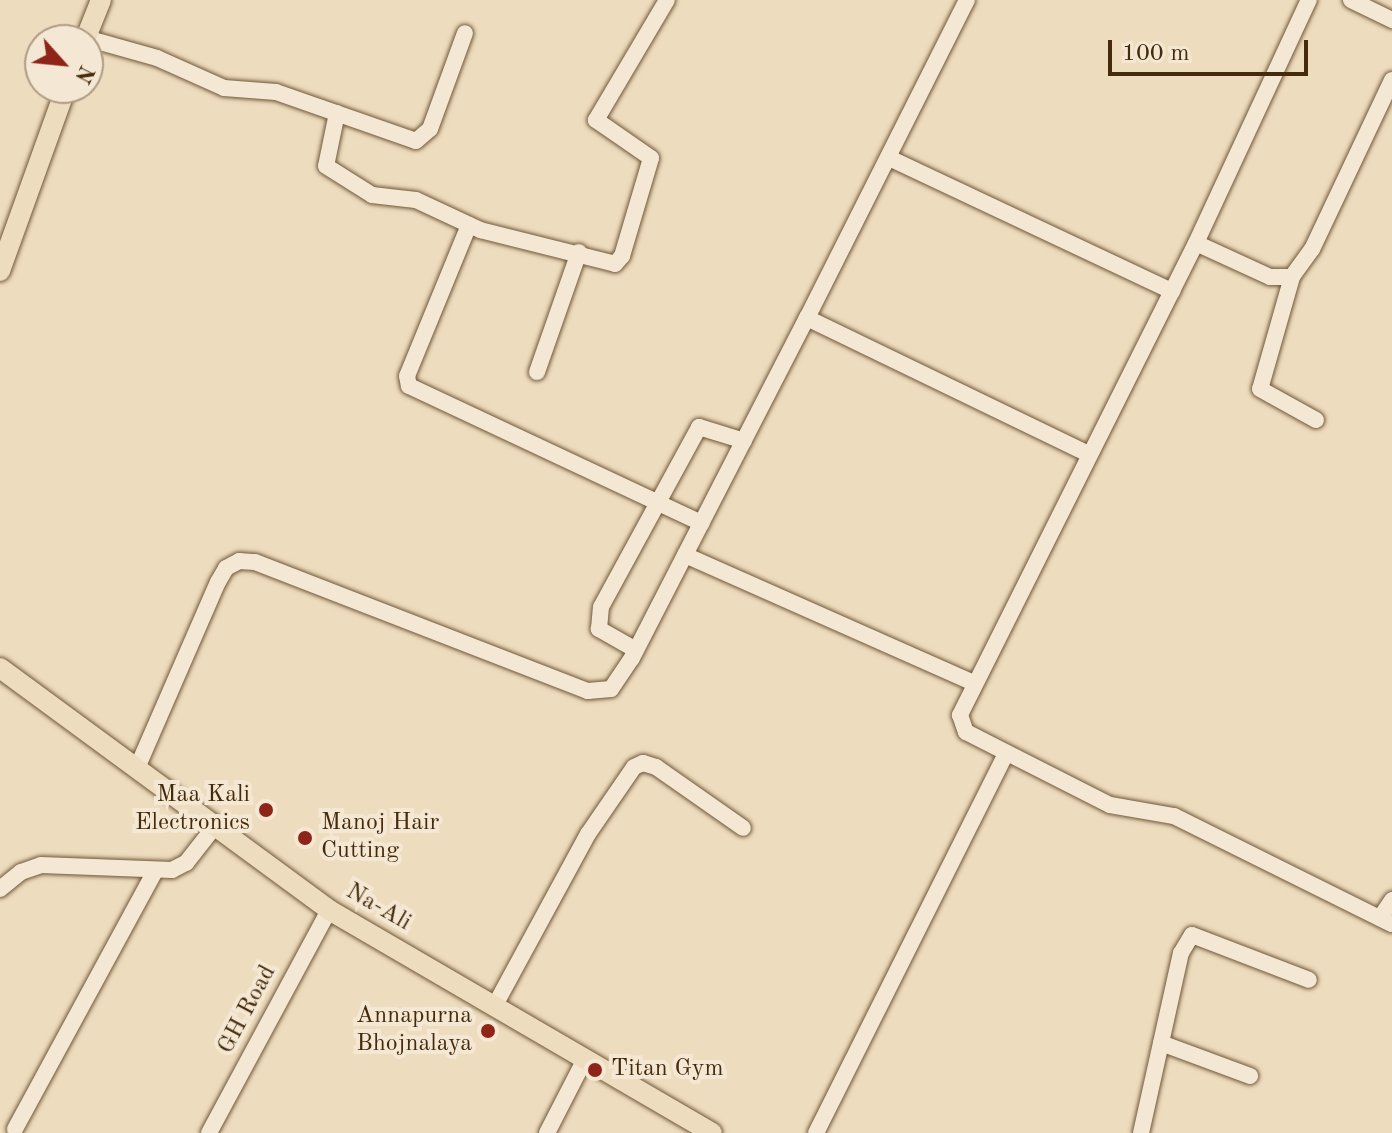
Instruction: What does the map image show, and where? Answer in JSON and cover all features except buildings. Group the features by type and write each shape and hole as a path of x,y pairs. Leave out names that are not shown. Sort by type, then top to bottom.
{"main road":[{"path":"92,24 101,0"},
{"path":"1,267 60,104"},
{"name":"Na-Ali","path":"0,668 329,910 712,1133"}],"street":[{"path":"337,113 326,166 372,195 416,200 469,225 615,264 622,256 650,152 596,120 667,0"},
{"path":"137,768 218,582 226,568 239,561 255,562 600,694 620,680 967,0"},
{"path":"1309,0 1196,243 972,682 960,715 962,726 1006,754 1110,805 1174,816 1386,921 1392,900"},
{"path":"1351,0 1392,20"},
{"path":"104,44 157,58 224,88 276,92 416,141 430,129 465,33"},
{"path":"1316,420 1260,389 1292,277 1312,249 1392,80"},
{"path":"889,158 1172,291"},
{"path":"469,225 407,376 409,386 702,523"},
{"path":"1196,243 1270,277 1292,277"},
{"path":"537,372 579,252"},
{"path":"807,318 1088,454"},
{"path":"636,650 599,629 597,616 699,427 744,441"},
{"path":"685,555 972,682"},
{"path":"816,1133 1006,754"},
{"path":"494,1007 588,834 634,767 643,763 656,767 743,828"},
{"path":"0,889 21,872 41,865 155,871 186,863 215,826"},
{"path":"15,1129 155,871"},
{"name":"GH Road","path":"209,1133 329,910"},
{"path":"1141,1133 1181,953 1192,935 1309,980"},
{"path":"1161,1043 1250,1076"},
{"path":"547,1133 585,1059"}],"place":[{"name":"Maa Kali Electronics","path":"266,810"},
{"name":"Manoj Hair Cutting","path":"305,838"},
{"name":"Annapurna Bhojnalaya","path":"488,1031"},
{"name":"Titan Gym","path":"595,1070"}]}
